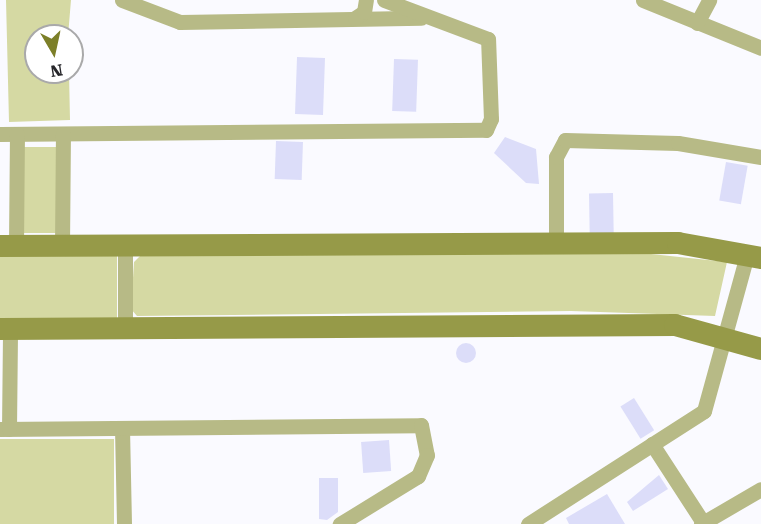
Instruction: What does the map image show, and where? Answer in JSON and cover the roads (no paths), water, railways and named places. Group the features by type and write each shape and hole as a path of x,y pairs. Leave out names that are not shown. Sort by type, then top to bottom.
{"street":[{"path":"122,0 180,21 429,18"},
{"path":"355,18 364,12 366,0"},
{"path":"0,134 486,130 491,45 384,0"},
{"path":"643,0 761,48"},
{"path":"697,22 709,0"},
{"path":"17,134 8,246 678,243 754,256 704,411 528,524"},
{"path":"62,245 63,134"},
{"path":"556,243 556,157 566,140 678,143 761,157"},
{"path":"124,245 125,328"},
{"path":"340,524 418,476 427,455 421,425 5,429 5,329 675,325 727,337 761,349"},
{"path":"122,428 124,524"},
{"path":"652,444 702,524 761,489"}]}
